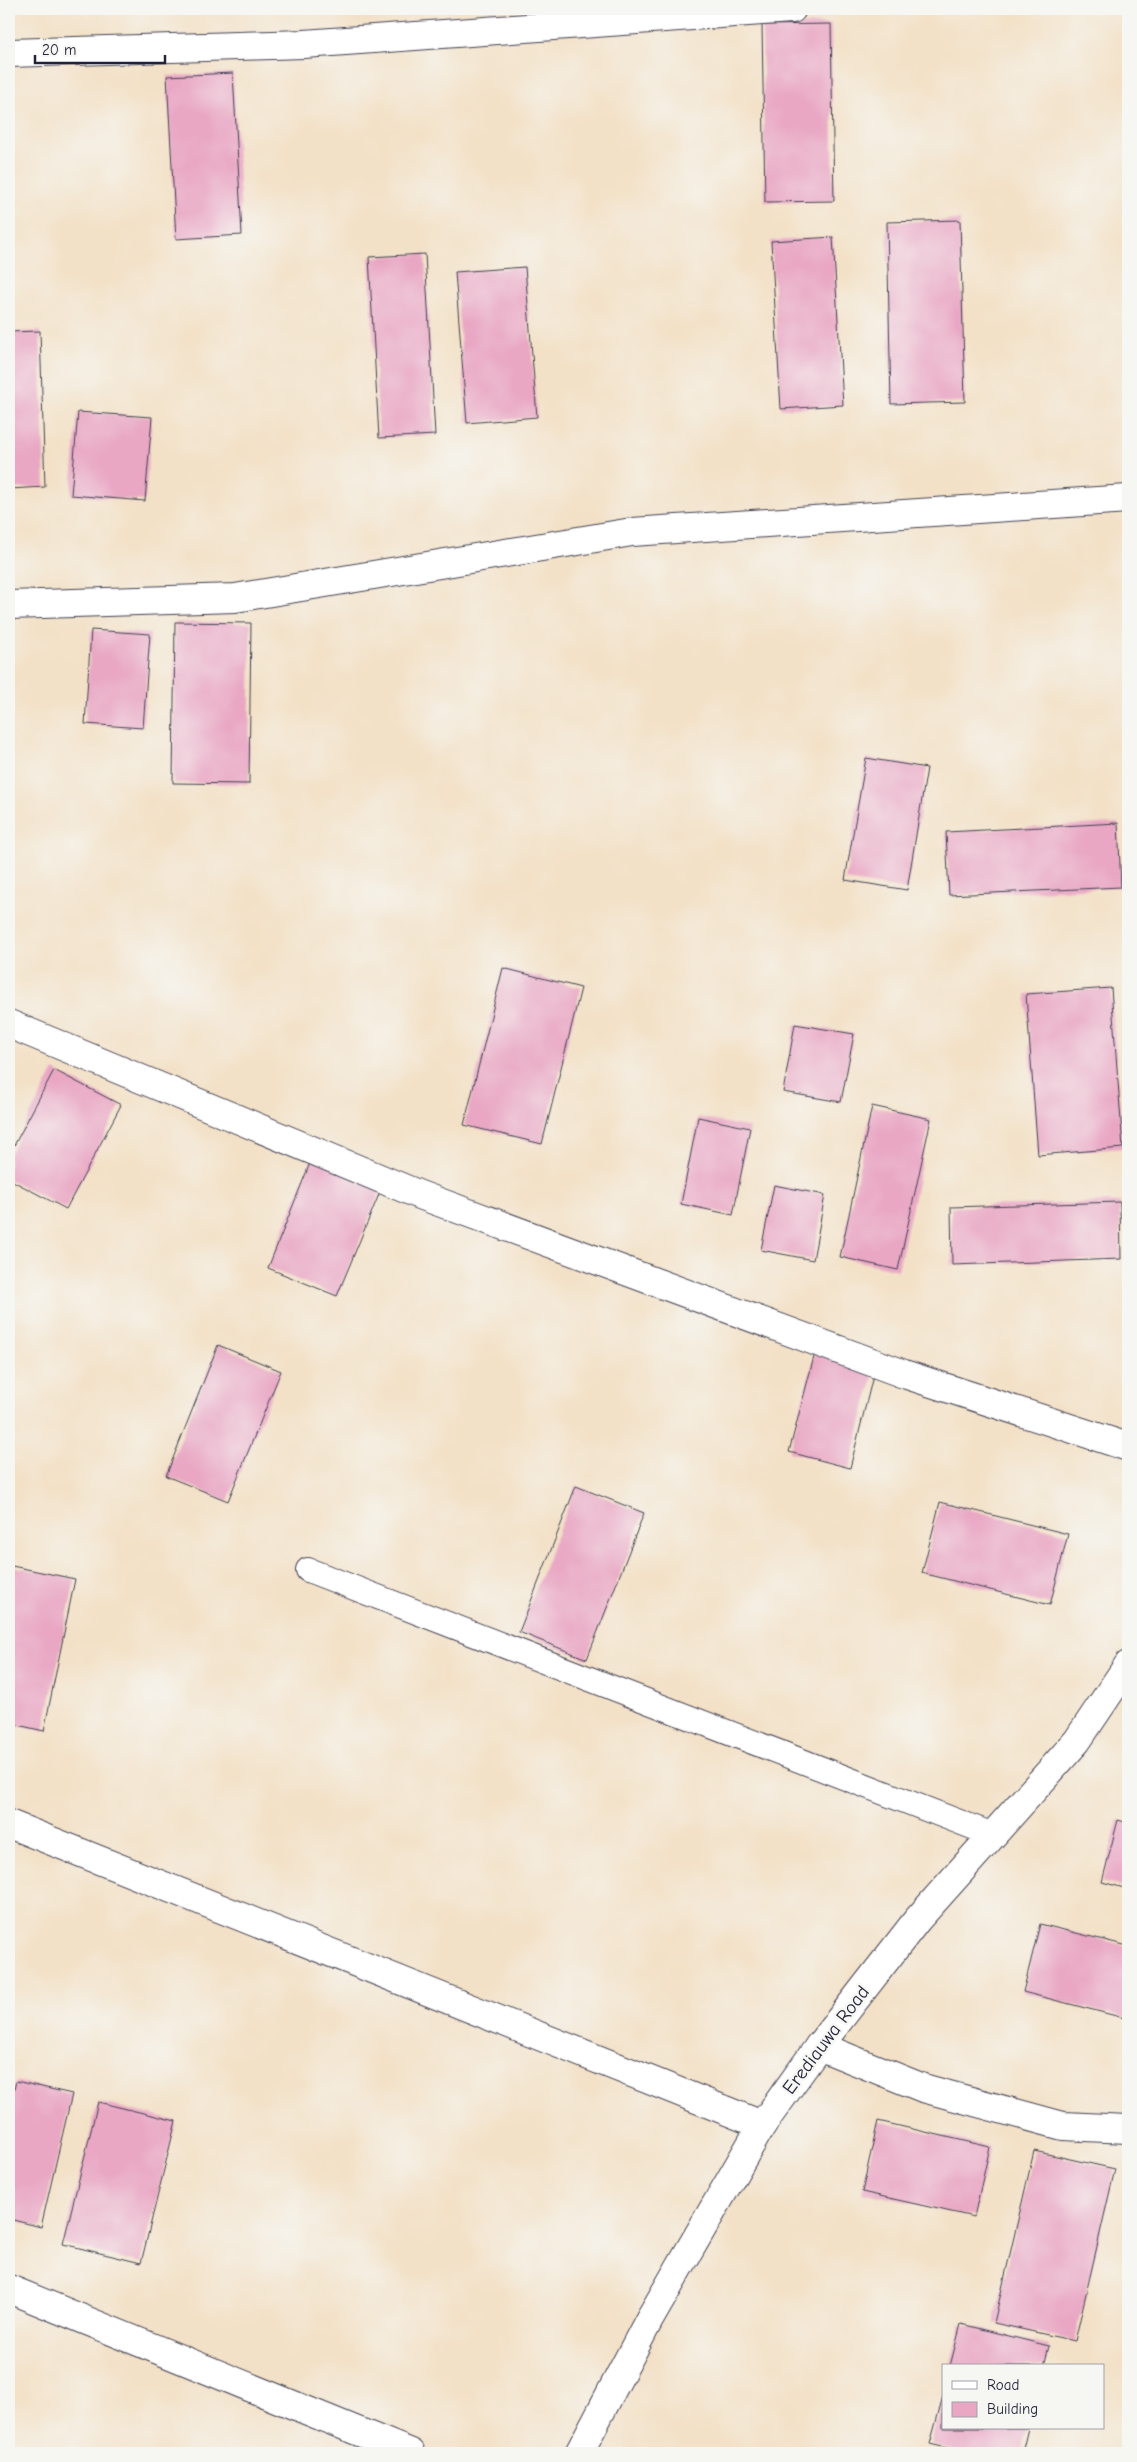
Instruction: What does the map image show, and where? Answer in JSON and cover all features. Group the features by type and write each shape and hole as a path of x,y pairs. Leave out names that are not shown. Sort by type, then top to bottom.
{"street":[{"path":"9,53 304,44 792,9"},
{"path":"9,605 235,598 632,532 1128,499"},
{"path":"9,1024 420,1195 904,1374 1128,1447"},
{"name":"Erediauwa Road","path":"579,2453 649,2320 762,2125 819,2046 917,1920 1078,1741 1128,1665"},
{"path":"9,1824 762,2125"},
{"path":"819,2046 923,2088 1062,2126 1128,2129"},
{"path":"9,2289 411,2453"}],"lane":[{"path":"308,1570 993,1835"}],"building":[{"path":"831,24 834,201 765,202 762,25"},
{"path":"233,73 242,235 176,239 167,76"},
{"path":"960,220 965,402 891,404 887,222"},
{"path":"833,237 843,405 781,409 771,241"},
{"path":"425,254 435,435 379,438 369,257"},
{"path":"525,267 537,417 467,423 455,272"},
{"path":"40,331 45,487 9,489 9,332"},
{"path":"78,412 152,417 145,501 71,495"},
{"path":"175,622 251,623 249,784 173,783"},
{"path":"91,630 150,634 143,728 85,724"},
{"path":"866,758 927,768 907,890 845,880"},
{"path":"1118,823 1121,887 949,895 946,832"},
{"path":"503,968 581,988 542,1144 464,1125"},
{"path":"1111,988 1123,1148 1038,1155 1026,994"},
{"path":"795,1024 854,1034 841,1102 783,1092"},
{"path":"54,1070 121,1105 66,1209 9,1179 9,1155"},
{"path":"872,1106 931,1119 898,1270 840,1257"},
{"path":"698,1117 750,1128 733,1215 681,1204"},
{"path":"312,1158 382,1187 337,1296 268,1268"},
{"path":"774,1185 825,1195 813,1260 761,1250"},
{"path":"1120,1202 1121,1259 952,1265 951,1207"},
{"path":"218,1345 281,1371 228,1501 166,1476"},
{"path":"815,1353 875,1368 850,1468 789,1452"},
{"path":"576,1486 644,1513 587,1659 519,1632"},
{"path":"940,1502 1068,1534 1050,1605 922,1573"},
{"path":"12,1566 75,1579 44,1731 9,1723 9,1580"},
{"path":"1118,1820 1128,1823 1128,1889 1102,1882"},
{"path":"1040,1924 1128,1946 1128,2019 1023,1992"},
{"path":"16,2081 72,2094 41,2227 9,2219 9,2110"},
{"path":"98,2102 176,2121 141,2263 63,2244"},
{"path":"878,2121 990,2147 974,2217 862,2192"},
{"path":"1034,2151 1115,2169 1075,2341 994,2323"},
{"path":"961,2324 1049,2346 1044,2364 951,2364"},
{"path":"942,2400 942,2430 1028,2430 1022,2453 967,2453 930,2444"}]}
